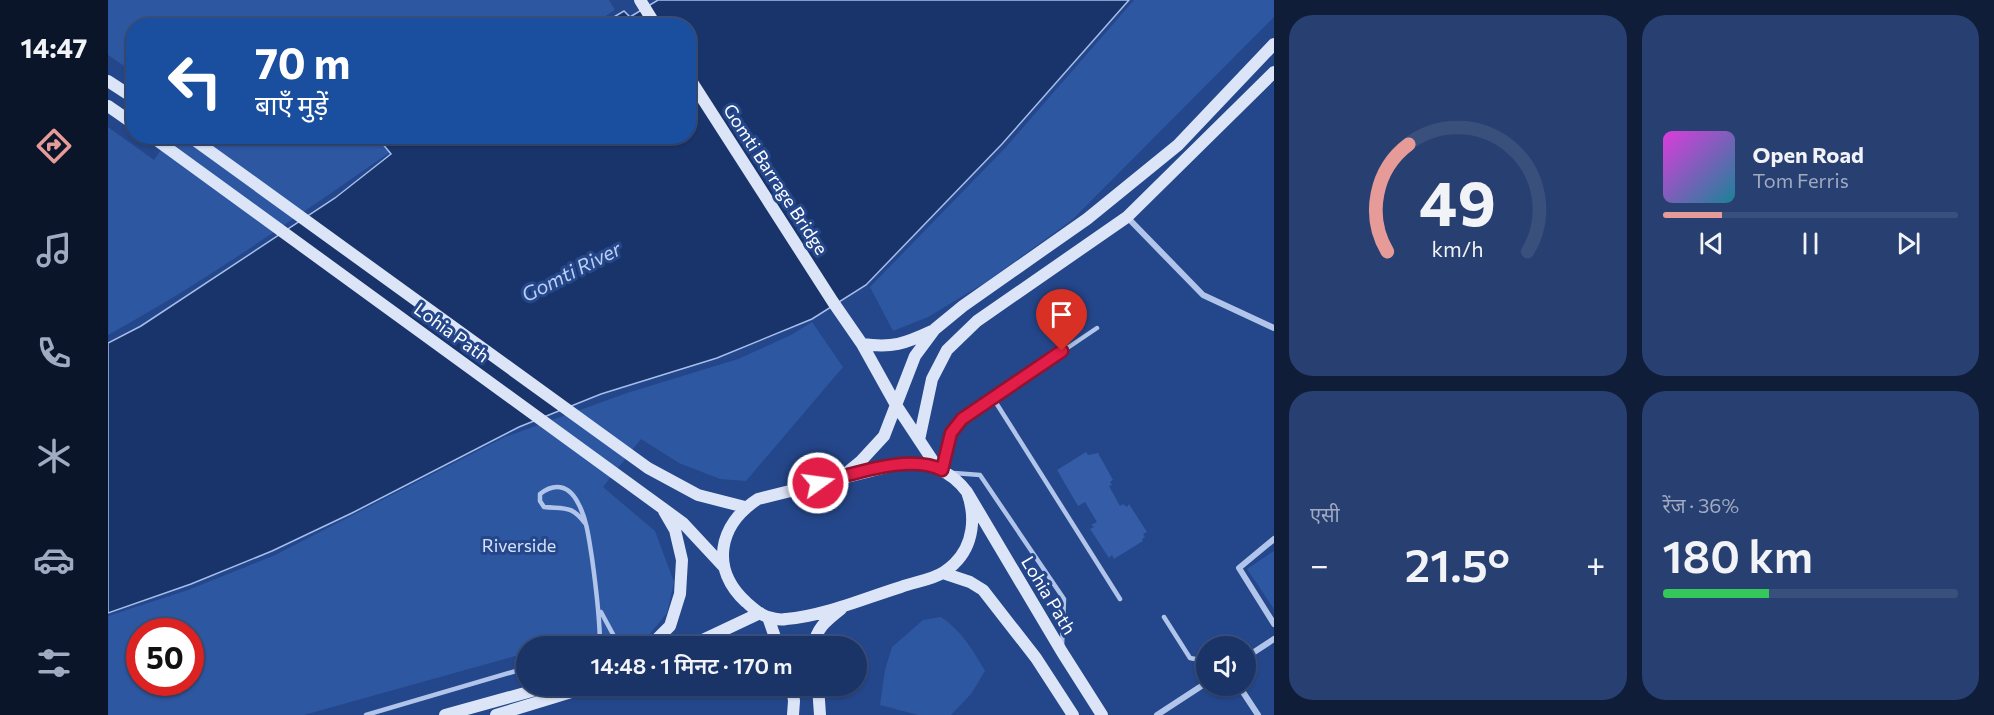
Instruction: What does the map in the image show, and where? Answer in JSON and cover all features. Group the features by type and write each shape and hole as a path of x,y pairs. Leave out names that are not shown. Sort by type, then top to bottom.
{"main road":[{"path":"640,1 651,18"},
{"path":"840,478 860,462 884,436 915,356 935,329 963,306 1087,219 1178,144 1274,44"},
{"path":"919,440 932,379 947,350 977,321 1127,217 1274,72"},
{"path":"108,81 126,93"},
{"name":"Gomti Barrage Bridge","path":"696,88 861,344 896,405"},
{"path":"108,106 126,118"},
{"name":"Lohia Path","path":"162,144 684,523 723,566 730,584 739,596 764,615"},
{"name":"Lohia Path","path":"200,144 648,468 698,495 745,507"},
{"path":"861,344 884,347 907,342 935,329"},
{"name":"Lohia Path","path":"896,405 942,470 967,492 1102,715"},
{"path":"723,566 723,547 729,530 745,507 758,500 899,464 918,463 942,470"},
{"path":"714,636 764,615 783,620 802,617 943,573 956,562 971,535 973,513 967,492"},
{"path":"660,506 675,530 682,560 681,594 670,626 660,636"},
{"path":"943,573 970,582 983,590 1036,658 1073,715"},
{"path":"817,636 824,622 850,603"},
{"path":"764,615 773,636"},
{"path":"446,715 516,695"},
{"path":"496,715 558,696"},
{"path":"793,696 793,715"},
{"path":"819,696 820,715"}],"street":[{"path":"1127,217 1203,295 1274,328"},
{"path":"1274,539 1239,568 1274,624"},
{"path":"1256,651 1274,639"},
{"path":"1157,715 1196,690"},
{"path":"1246,696 1258,715"}],"lane":[{"path":"1062,652 1064,599 980,475 942,470 951,433 962,419 1097,328"},
{"path":"993,398 1120,599"},
{"path":"585,523 578,514 570,509 544,507 540,501 540,494 554,488 568,490 579,504 585,523 599,607 600,636"},
{"path":"599,607 614,636"},
{"path":"1164,617 1190,658 1196,659"},
{"path":"366,715 516,671"}],"green space":[{"path":"108,0 609,0 615,10 602,18 126,18 126,67 108,55"},
{"path":"1134,0 1274,0 1274,17 1072,220 986,282 928,317 893,331 870,287 1006,147"},
{"path":"108,127 126,140 126,144 132,144 154,160 165,144 402,144 225,265 108,335"},
{"name":"Riverside","path":"812,322 843,367 746,481 720,479 679,463 641,439 603,487 655,531 674,582 667,613 648,636 516,636 516,656 304,715 108,715 108,616 188,590 273,556 505,437 627,393 738,359 791,335"},
{"path":"1274,551 1274,609 1247,569"},
{"path":"941,617 961,635 985,671 971,694 951,715 918,715 880,705 885,670 892,647 923,620"}],"water":[{"name":"Gomti River","path":"658,0 1129,0 1002,144 866,285 812,319 717,358 601,394 519,427 352,513 272,551 191,584 108,613 108,343 141,326 335,198 391,154 383,144 696,144 696,18 612,18 624,11 630,17"}],"building":[{"path":"1086,452 1088,455 1098,453 1113,480 1110,482 1112,485 1109,486 1120,506 1123,504 1127,507 1129,504 1147,532 1143,534 1145,537 1143,541 1114,559 1112,555 1109,558 1090,529 1094,527 1091,525 1097,522 1085,502 1078,506 1057,470"}],"route":[{"path":"818,483 899,464 925,464 942,470 951,433 962,419 1062,351"}]}
